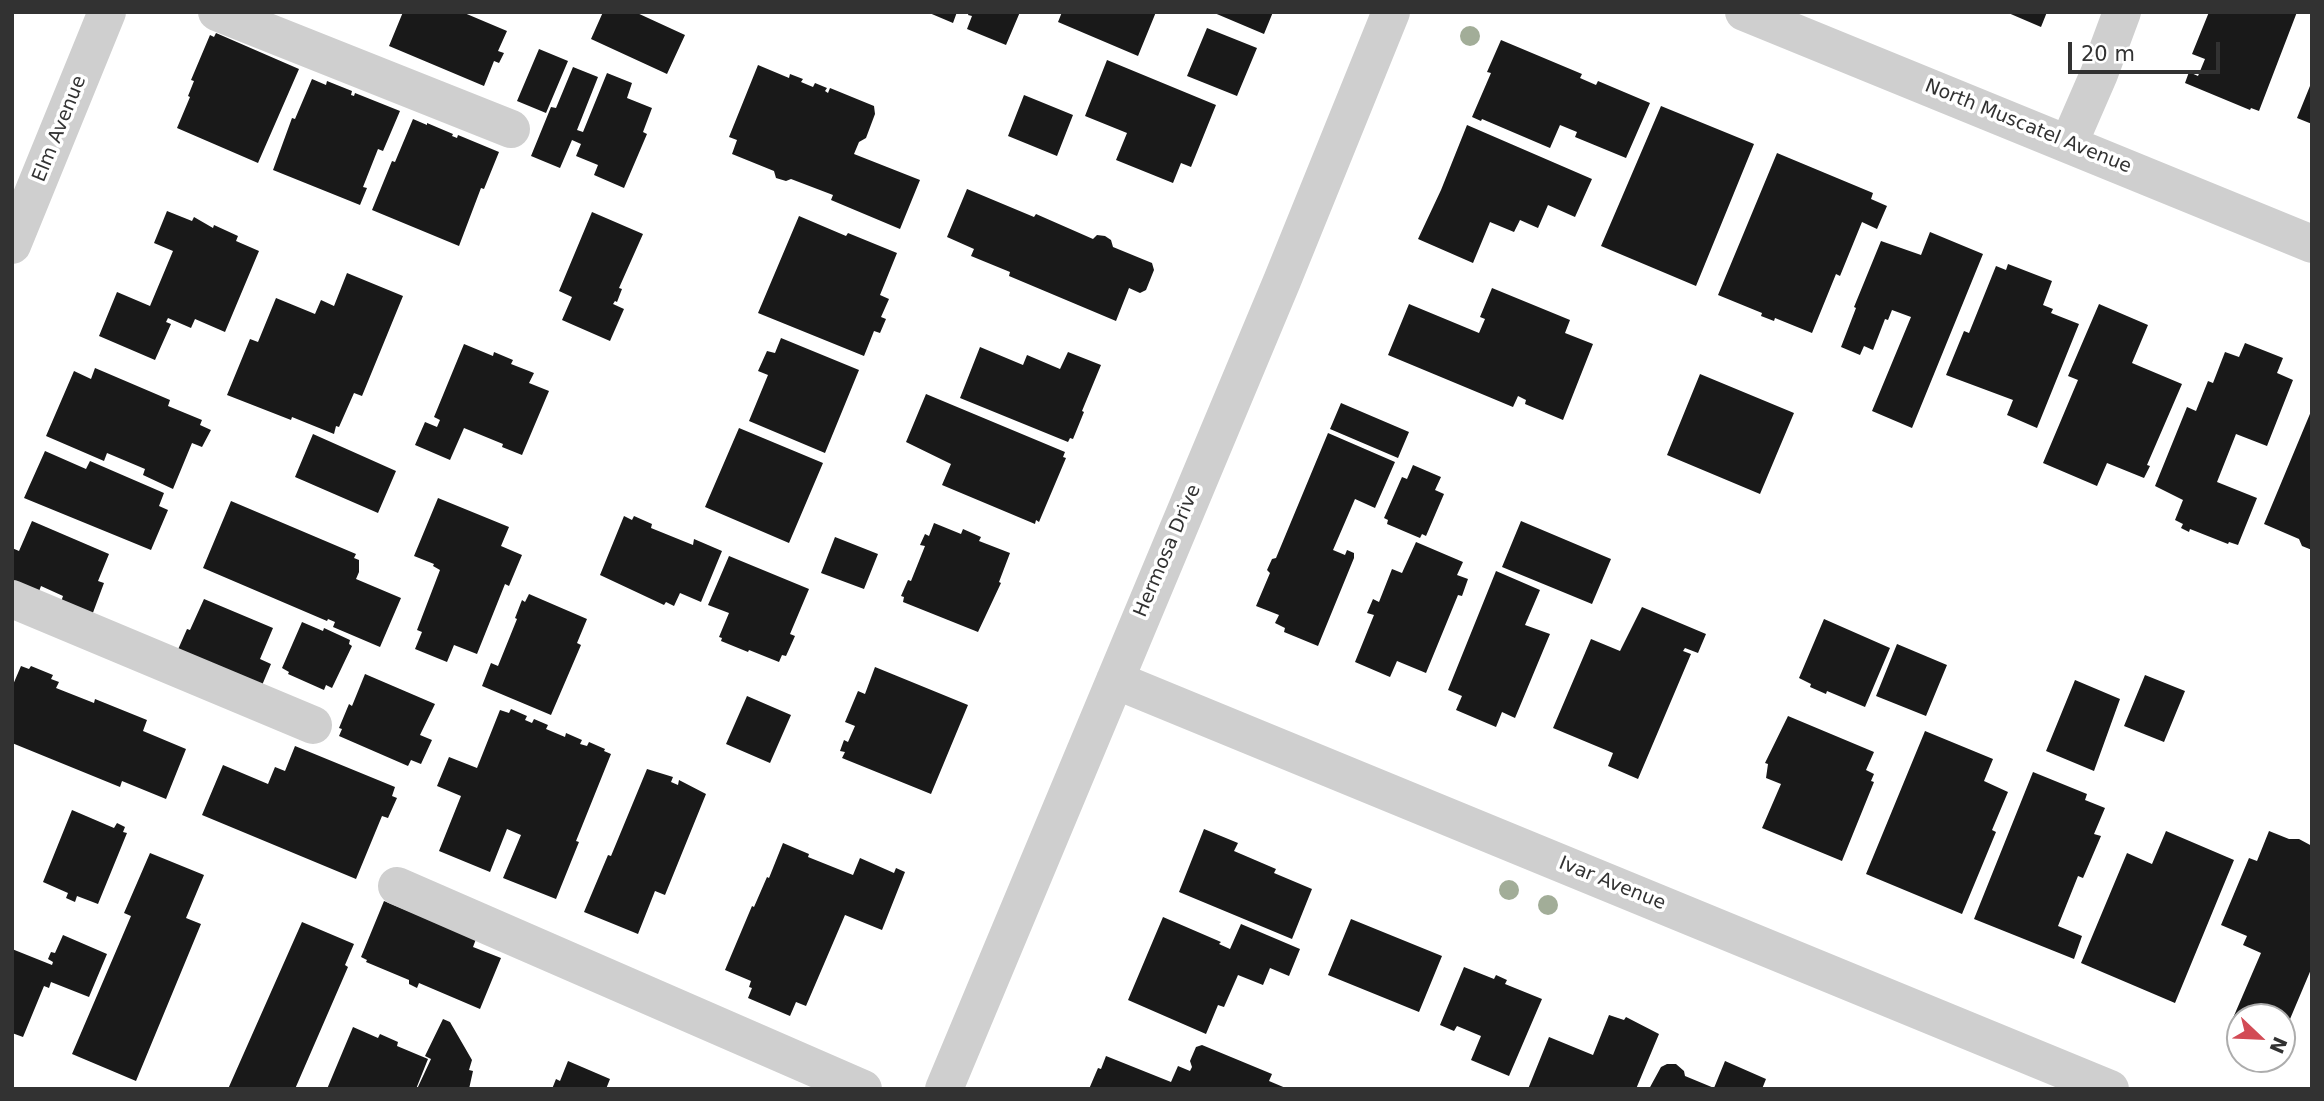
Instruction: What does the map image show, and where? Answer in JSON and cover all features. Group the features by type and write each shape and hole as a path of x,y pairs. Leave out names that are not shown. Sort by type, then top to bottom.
{"street":[{"name":"Elm Avenue","path":"12,246 107,12"},
{"path":"217,12 511,129"},
{"name":"Hermosa Drive","path":"944,1089 1282,281 1391,12"},
{"name":"North Muscatel Avenue","path":"1744,12 2312,244"},
{"path":"2068,143 2099,74 2122,12"},
{"path":"12,599 313,725"},
{"name":"Ivar Avenue","path":"1115,680 2110,1089"},
{"path":"397,886 863,1089"}],"building":[{"path":"403,12 462,12 507,31 498,51 504,53 499,63 494,61 484,86 389,46"},
{"path":"603,12 635,12 685,35 667,74 591,39"},
{"path":"927,12 957,12 953,23"},
{"path":"969,12 1020,12 1006,45 967,29 972,16 968,15"},
{"path":"1062,12 1156,12 1138,56 1058,22"},
{"path":"1212,12 1273,12 1264,34"},
{"path":"2006,12 2047,12 2041,27"},
{"path":"2209,12 2297,12 2259,111 2250,110 2185,83 2189,72 2198,76 2205,59 2192,54"},
{"path":"1207,28 1257,48 1237,96 1187,76"},
{"path":"216,33 299,69 258,163 177,128 190,97 188,96 194,81 191,80 210,35 214,37"},
{"path":"1501,40 1582,74 1580,78 1596,85 1598,81 1650,103 1626,158 1575,137 1577,132 1560,125 1550,148 1472,117 1491,73 1487,72"},
{"path":"539,49 568,61 546,113 517,101"},
{"path":"1107,60 1216,105 1191,167 1181,163 1173,183 1116,160 1127,133 1085,116"},
{"path":"758,65 789,78 790,74 803,79 801,82 813,87 815,83 827,88 825,91 828,93 830,88 874,106 875,114 866,138 859,142 854,154 920,180 900,229 831,200 833,195 791,179 786,181 776,178 774,171 732,154 737,140 729,137"},
{"path":"573,67 598,77 577,130 583,132 607,73 632,83 627,98 652,108 643,132 647,134 624,188 594,175 598,165 576,156 581,144 572,140 560,168 531,156 551,107 556,108"},
{"path":"312,79 326,85 327,81 352,91 351,95 354,96 355,93 400,111 383,151 378,149 363,187 367,188 360,205 273,170 292,118 295,119"},
{"path":"2312,81 2312,124 2297,118"},
{"path":"1024,95 1073,115 1057,156 1008,136"},
{"path":"1661,106 1754,144 1696,286 1601,246"},
{"path":"413,119 499,152 484,189 481,188 459,246 372,210"},
{"path":"1467,125 1592,179 1575,217 1548,205 1538,228 1520,220 1514,232 1490,222 1473,263 1418,239"},
{"path":"1777,153 1873,193 1871,199 1887,206 1877,229 1862,222 1840,276 1836,274 1812,333 1775,318 1774,321 1761,316 1762,313 1718,295"},
{"path":"967,189 1034,217 1036,214 1093,239 1097,235 1105,236 1111,240 1113,247 1152,263 1154,270 1146,290 1140,293 1129,288 1116,321 1009,276 1010,272 971,256 974,249 947,237"},
{"path":"167,211 192,221 194,217 213,228 214,225 238,236 236,241 259,251 225,332 195,319 191,328 168,318 166,322 171,324 155,360 99,336 117,292 150,306 173,251 154,243"},
{"path":"592,212 643,234 619,288 622,289 617,302 613,304 624,309 610,341 562,320 572,297 559,291"},
{"path":"799,216 846,236 848,233 897,253 880,295 889,299 881,317 886,319 880,333 874,331 864,356 758,313"},
{"path":"1930,232 1983,254 1912,428 1872,411 1911,317 1892,310 1888,320 1885,319 1873,350 1864,346 1860,355 1841,347 1881,241 1921,255"},
{"path":"2008,264 2052,281 2043,305 2053,309 2051,313 2079,324 2037,428 2007,415 2013,400 1946,375 1964,331 1969,333 1996,266 2006,270"},
{"path":"347,273 403,296 362,396 354,393 334,434 227,395 250,339 258,342 276,298 315,314 321,300 334,306"},
{"path":"1492,288 1570,320 1565,333 1593,344 1563,420 1525,404 1526,400 1518,396 1513,407 1388,355 1409,304 1479,333 1485,319 1480,317"},
{"path":"2099,304 2148,325 2132,363 2182,384 2144,478 2107,463 2097,486 2043,463 2078,380 2068,376"},
{"path":"781,338 859,370 825,453 749,421 768,375 758,371 767,351 775,353"},
{"path":"2245,343 2283,358 2277,373 2293,380 2267,446 2236,434 2217,482 2257,498 2238,545 2181,528 2183,524 2175,520 2183,500 2155,486 2187,407 2196,411 2208,381 2213,383 2225,352 2239,357"},
{"path":"464,344 493,356 494,352 513,360 511,364 534,373 529,383 549,391 522,455 464,428 450,460 415,445 425,422 437,427 440,420 434,417"},
{"path":"980,347 1023,365 1027,355 1060,369 1068,352 1101,365 1073,439 1070,438 1068,442 960,398"},
{"path":"95,368 170,400 168,406 202,420 200,425 211,430 202,447 192,443 173,489 143,475 145,469 107,453 104,461 46,436 74,371 91,379"},
{"path":"1700,374 1794,413 1760,494 1667,455"},
{"path":"926,394 1065,452 1063,457 1066,458 1039,522 1036,520 1035,524 942,485 951,464 906,442"},
{"path":"1341,403 1409,432 1398,458 1330,429"},
{"path":"2312,409 2312,550 2302,546 2299,539 2264,524"},
{"path":"739,428 823,463 789,543 705,507"},
{"path":"1328,433 1395,462 1375,508 1355,499 1333,550 1345,555 1347,550 1354,553 1354,558 1318,646 1284,632 1285,628 1275,623 1279,615 1256,606 1270,573 1267,570 1272,559 1276,558"},
{"path":"313,434 396,471 378,513 295,477"},
{"path":"45,451 86,469 90,461 164,493 159,506 168,510 151,550 24,498"},
{"path":"1413,465 1441,477 1435,490 1444,494 1426,536 1422,534 1420,538 1387,524 1388,520 1384,518 1402,477 1407,479"},
{"path":"438,498 509,527 501,546 522,555 509,586 505,584 477,654 454,645 447,662 415,649 422,632 417,630 440,570 433,566 434,564 414,556"},
{"path":"231,501 356,554 354,558 359,560 359,572 356,579 401,598 380,647 333,627 335,622 328,619 327,621 203,568"},
{"path":"624,516 632,520 634,516 652,524 651,528 693,545 694,539 722,551 701,602 680,593 674,606 666,602 664,605 600,575"},
{"path":"32,521 109,554 98,581 104,583 91,618 60,605 63,596 41,586 38,594 12,584 12,548 19,551"},
{"path":"1521,521 1611,559 1592,604 1502,567"},
{"path":"934,523 961,534 963,529 981,537 979,541 1010,553 999,582 1001,583 978,632 903,602 904,597 901,596 908,580 911,581 925,546 920,545 925,534 929,536"},
{"path":"835,537 878,554 864,589 821,573"},
{"path":"1416,542 1463,562 1457,575 1468,579 1462,596 1458,595 1426,673 1397,661 1390,677 1355,662 1374,615 1367,613 1373,599 1379,602 1392,569 1402,573"},
{"path":"729,556 809,589 790,634 795,636 786,656 782,655 779,662 721,641 722,638 719,637 729,613 708,605"},
{"path":"1496,571 1540,590 1525,625 1550,634 1515,718 1502,712 1496,727 1456,710 1462,696 1448,690"},
{"path":"529,594 587,619 577,643 581,645 551,715 482,686 491,663 498,666 522,600 525,602"},
{"path":"204,599 273,628 260,659 271,664 260,690 176,654"},
{"path":"1642,607 1706,634 1698,653 1685,648 1683,651 1691,654 1638,779 1608,766 1613,753 1553,728 1591,639 1620,651"},
{"path":"1824,619 1890,648 1865,707 1810,687 1811,684 1799,678"},
{"path":"302,622 323,631 324,628 350,640 349,644 352,646 332,688 326,685 324,690 288,674 289,672 282,668"},
{"path":"1897,644 1947,665 1926,716 1876,696"},
{"path":"21,666 29,669 31,666 53,675 51,679 59,682 56,688 94,703 95,699 147,720 143,731 186,749 166,799 122,781 120,787 12,743 12,687"},
{"path":"875,667 968,705 931,794 842,758 845,752 840,751 844,740 848,742 855,726 845,722 858,691 865,694"},
{"path":"365,674 435,704 420,735 432,740 421,764 411,760 408,766 339,736 342,729 339,728 349,704 352,706"},
{"path":"2145,675 2185,691 2164,742 2124,726"},
{"path":"2075,680 2120,699 2094,771 2046,751"},
{"path":"747,696 791,715 770,763 726,744"},
{"path":"511,709 527,716 525,720 532,723 534,719 548,725 546,729 565,737 566,733 582,740 580,744 587,746 589,742 611,754 556,899 503,878 521,835 507,829 490,872 439,851 461,796 437,786 449,757 477,768 500,710 509,713"},
{"path":"1788,716 1874,752 1866,770 1874,774 1871,781 1874,782 1842,861 1762,828 1781,784 1766,778 1768,764 1765,763"},
{"path":"1925,731 1993,759 1984,781 2008,792 1992,830 1996,832 1962,914 1866,874"},
{"path":"295,746 395,787 392,796 397,798 388,818 382,816 356,879 202,815 223,765 268,784 275,767 285,771"},
{"path":"647,769 673,777 671,782 678,785 679,780 706,794 665,895 655,891 638,934 584,912 608,855 611,856"},
{"path":"2033,772 2087,794 2085,800 2105,808 2094,834 2101,836 2083,878 2078,876 2058,926 2082,936 2074,959 1974,919"},
{"path":"72,810 114,828 117,823 125,827 123,832 127,833 98,904 77,896 75,902 66,898 68,893 43,882"},
{"path":"1204,829 1238,843 1234,851 1276,869 1274,873 1312,889 1292,939 1179,892"},
{"path":"2166,831 2234,860 2175,1003 2081,963 2127,853 2152,864"},
{"path":"2269,831 2289,839 2299,839 2312,846 2312,967 2296,1005 2239,1003 2261,953 2243,945 2247,936 2221,925 2249,858 2257,861"},
{"path":"783,843 809,854 808,857 853,875 860,858 894,873 896,868 905,872 882,930 845,915 806,1006 796,1002 790,1016 748,998 752,988 749,987 751,981 725,970"},
{"path":"150,853 204,875 186,918 201,924 136,1081 72,1054 131,916 124,913"},
{"path":"384,901 476,939 473,947 501,958 480,1009 419,983 417,988 409,984 409,980 366,962 367,960 361,957"},
{"path":"1163,917 1221,942 1219,944 1230,949 1241,924 1300,949 1289,976 1270,968 1263,985 1238,975 1224,1007 1218,1005 1206,1034 1128,1000"},
{"path":"1351,919 1442,956 1419,1012 1328,975"},
{"path":"302,922 354,944 345,965 348,967 295,1089 228,1089"},
{"path":"63,935 107,954 89,997 51,982 49,988 44,986 23,1037 12,1033 12,949 52,965 53,962 48,959 51,952 55,953"},
{"path":"1464,967 1494,979 1496,975 1507,980 1505,984 1542,999 1509,1076 1471,1060 1481,1036 1457,1026 1454,1031 1440,1025"},
{"path":"1609,1015 1624,1020 1626,1017 1659,1034 1636,1089 1528,1089 1549,1037 1593,1055"},
{"path":"443,1019 450,1022 472,1060 469,1070 473,1071 469,1089 417,1089 431,1059 425,1056"},
{"path":"353,1027 378,1038 380,1034 398,1042 397,1046 428,1059 416,1089 327,1089"},
{"path":"1202,1045 1272,1074 1269,1081 1288,1089 1089,1089 1106,1056 1171,1082 1178,1066 1190,1071 1190,1061 1196,1047"},
{"path":"568,1061 610,1079 606,1089 552,1089 556,1079 560,1081"},
{"path":"1725,1061 1766,1079 1762,1089 1649,1089 1661,1067 1667,1064 1676,1064 1684,1071 1685,1076 1714,1088"}]}
